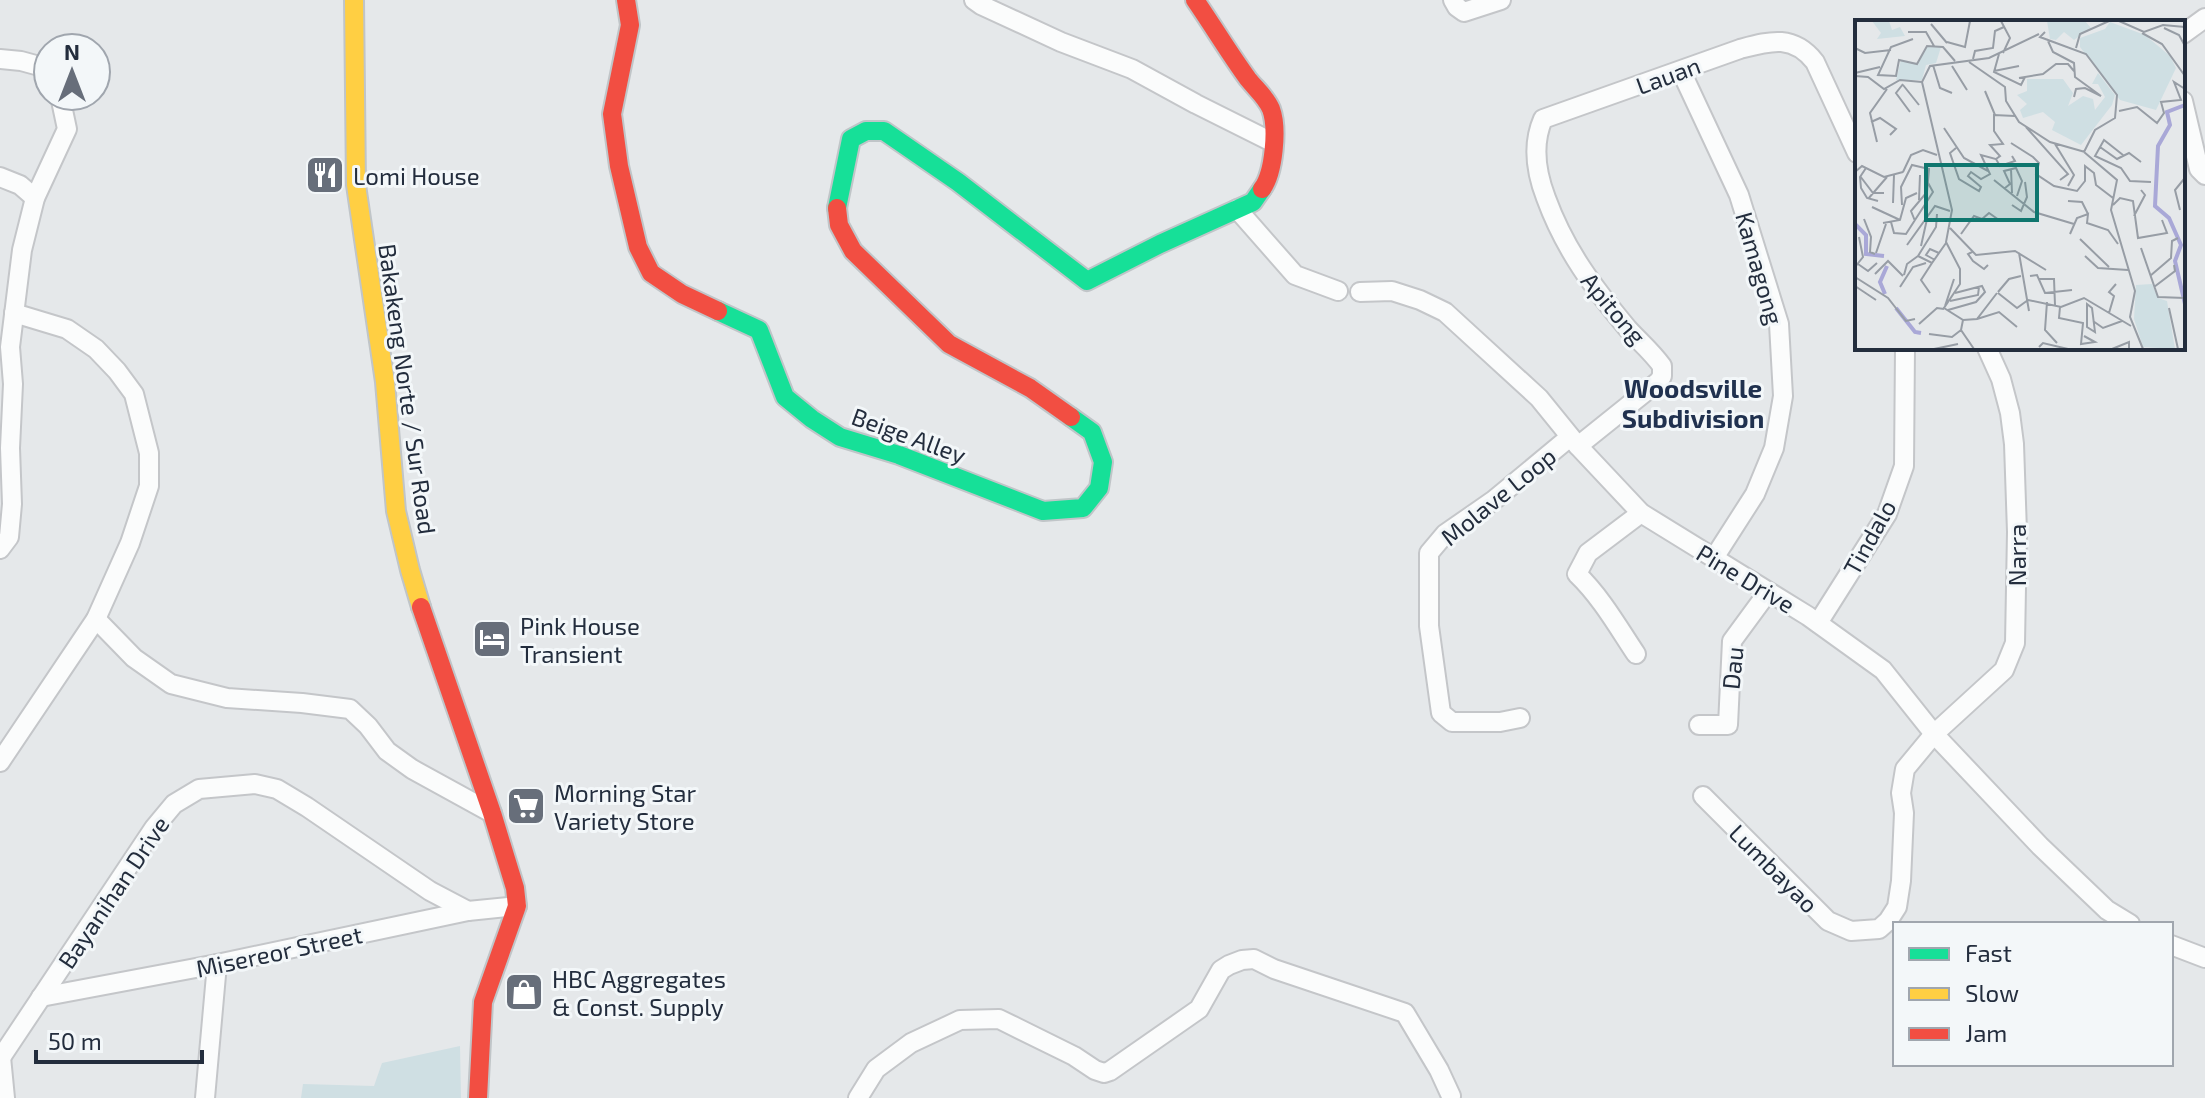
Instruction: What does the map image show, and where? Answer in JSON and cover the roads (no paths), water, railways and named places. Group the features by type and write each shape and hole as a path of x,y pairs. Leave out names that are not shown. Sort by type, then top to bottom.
{"street":[{"name":"Bakakeng Norte / Sur Road","path":"354,0 356,185 385,382 396,511 410,570 492,813 515,888 517,906"},
{"name":"Beige Alley","path":"626,0 630,25 612,114 629,214 638,247 651,273 682,294 759,330 785,397 840,437 899,455 1043,511 1083,508 1099,488 1103,462 1092,432 1030,388 949,344 853,251 839,225 837,210 851,139 863,131 884,131 958,182 1087,281 1237,209"},
{"path":"974,0 1061,42 1132,69 1274,143"},
{"path":"1195,0 1266,100 1273,118 1274,143 1268,181 1253,202 1237,209 1295,275 1338,291"},
{"path":"1453,0 1464,12 1501,0"},
{"path":"2185,33 2205,18"},
{"name":"Lauan","path":"1536,134 1543,119 1740,49 1762,43 1794,44 1815,62 1855,149"},
{"path":"0,59 32,64"},
{"name":"Kamagong","path":"1681,71 1739,195 1779,324 1783,396 1774,448 1755,494 1714,558"},
{"path":"2185,110 2199,169 2205,175"},
{"path":"0,549 9,537 12,504 10,448 13,384 10,347 22,250 35,198 67,129 63,112"},
{"name":"Apitong","path":"1536,134 1540,183 1572,256 1662,366 1659,381 1574,442"},
{"path":"0,177 20,185 35,198"},
{"name":"Pine Drive","path":"1360,292 1392,291 1445,312 1539,398 1574,442 1641,513 1818,623 1883,670 1934,734 2040,846 2107,910 2127,922"},
{"path":"0,762 96,619 130,543 149,486 149,453 134,394 96,349 67,329 14,313"},
{"name":"Tindalo","path":"1818,623 1887,514 1904,466 1905,350"},
{"name":"Narra","path":"1934,734 2004,670 2015,643 2017,532 2014,444 2001,379 1988,350"},
{"name":"Molave Loop","path":"1520,718 1500,722 1452,722 1441,713 1429,626 1429,553 1445,534 1574,442"},
{"path":"1636,654 1606,609 1577,574 1588,553 1641,513"},
{"name":"Dau","path":"1699,725 1728,725 1732,641 1768,592"},
{"path":"96,619 134,658 171,684 227,698 350,709 387,751 412,769 492,813"},
{"name":"Lumbayao","path":"1703,796 1828,921 1851,931 1879,929 1897,907 1904,851 1901,793 1905,769 1934,734"},
{"name":"Bayanihan Drive","path":"1,1058 154,828 174,804 199,789 255,784 277,789 430,891 468,911"},
{"path":"478,1098 483,1002 517,906"},
{"name":"Misereor Street","path":"41,997 468,911 517,906"},
{"path":"2173,946 2205,958"},
{"path":"858,1098 876,1069 911,1043 960,1020 999,1019 1074,1056 1095,1070 1110,1071 1199,1009 1221,970 1242,960 1254,959 1274,969 1405,1013 1451,1096"},
{"path":"205,1098 217,964"},
{"path":"1,1058 5,1098"}],"place":[{"name":"Lomi House","path":"325,175"},
{"name":"Pink House Transient","path":"492,639"},
{"name":"Morning Star Variety Store","path":"526,806"},
{"name":"HBC Aggregates & Const. Supply","path":"524,992"}],"district":[{"name":"Woodsville Subdivision","path":"1693,402"}]}
